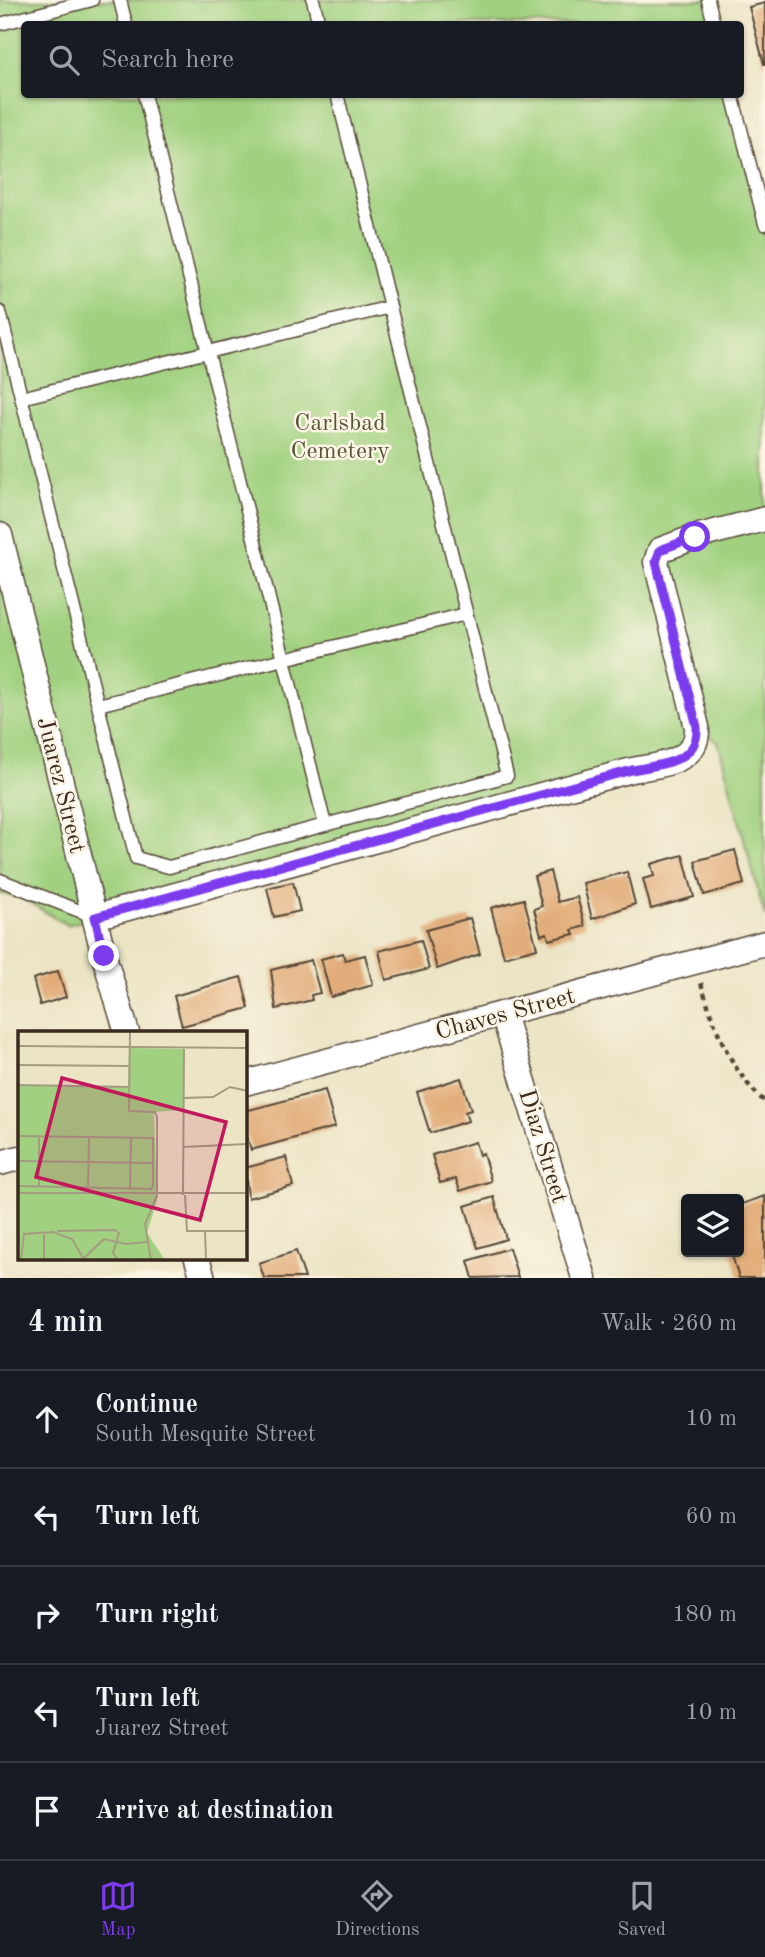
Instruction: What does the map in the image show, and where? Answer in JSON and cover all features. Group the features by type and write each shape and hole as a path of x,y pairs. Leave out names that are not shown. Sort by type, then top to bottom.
{"street":[{"path":"95,917 632,770 671,762 687,754 697,739 697,727 656,562 660,550 695,537 765,519"},
{"name":"Juarez Street","path":"0,535 95,917 126,1031"},
{"name":"Chaves Street","path":"247,1082 765,943"},
{"name":"Diaz Street","path":"503,1014 584,1278"},
{"path":"0,1163 18,1158"},
{"path":"197,1260 203,1278"}],"lane":[{"path":"0,24 92,0"},
{"path":"120,0 125,21"},
{"path":"313,0 318,21"},
{"path":"708,0 713,21"},
{"path":"145,98 325,825"},
{"path":"0,312 136,858 169,867 507,776 338,98"},
{"path":"733,98 765,224"},
{"path":"21,398 390,307"},
{"path":"98,705 466,614"},
{"path":"0,880 54,898 95,917"}],"path":[{"path":"694,962 720,1043 750,1088 765,1102"}],"green space":[{"name":"Carlsbad Cemetery","path":"0,0 708,0 713,21 21,21 21,98 733,98 765,224 765,917 718,742 697,727 697,739 632,770 67,925 20,897 0,894"}],"building":[{"path":"765,3 765,64 764,64 749,7"},
{"path":"735,850 744,884 704,895 695,861"},
{"path":"683,855 694,897 651,909 643,879 654,876 651,864"},
{"path":"550,871 558,902 577,897 585,926 572,930 574,934 549,940 547,933 541,935 534,909 542,906 534,876"},
{"path":"627,872 635,904 592,919 583,883"},
{"path":"293,882 300,911 274,917 267,888"},
{"path":"524,899 537,948 504,957 491,908"},
{"path":"470,918 480,954 437,969 426,930"},
{"path":"421,940 429,969 386,980 379,951"},
{"path":"343,953 345,960 365,955 373,985 331,997 321,959"},
{"path":"311,960 320,993 311,995 312,1000 276,1009 271,970"},
{"path":"58,971 66,997 40,1005 33,979"},
{"path":"241,977 249,1008 182,1026 174,996"},
{"path":"461,1078 471,1110 465,1112 468,1121 430,1133 417,1092"},
{"path":"325,1090 335,1127 251,1150 247,1136 247,1110"},
{"path":"475,1142 479,1155 483,1153 491,1181 460,1191 456,1179 440,1183 432,1155"},
{"path":"286,1157 293,1186 248,1198 247,1167"},
{"path":"765,1196 765,1278 739,1278 733,1257 744,1257 744,1203"},
{"path":"494,1197 506,1239 478,1248 465,1206"},
{"path":"509,1248 518,1277 473,1278 468,1261"},
{"path":"296,1251 305,1278 264,1278 259,1263"}],"route":[{"path":"104,956 95,917 632,770 671,762 687,754 695,746 697,727 656,562 660,550 695,537"}]}
